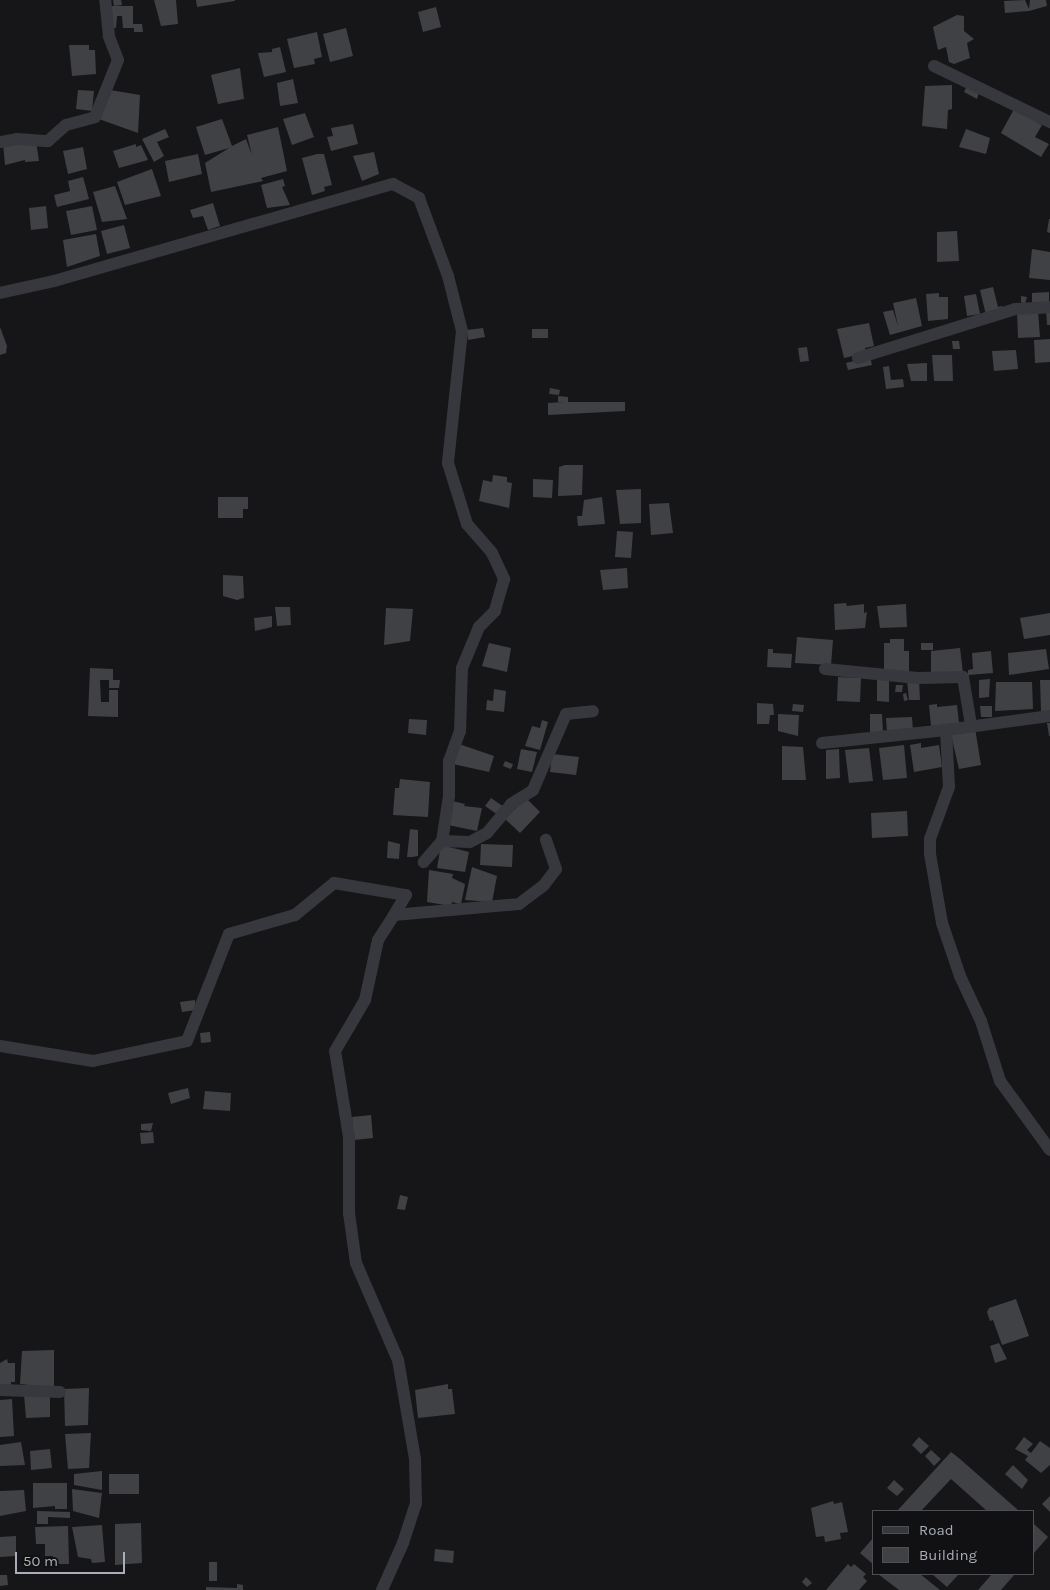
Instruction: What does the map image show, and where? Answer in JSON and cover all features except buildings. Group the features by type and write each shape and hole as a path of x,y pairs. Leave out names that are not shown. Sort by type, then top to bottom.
{"street":[{"path":"0,142 17,139 48,141 66,125 95,117 118,60 109,36 105,0"},
{"path":"934,66 1050,122"},
{"path":"0,293 54,281 393,184 419,198 448,276 462,331 448,463 467,524 492,553 504,579 494,611 479,627 462,668 460,731 449,760 449,796 442,841 424,862"},
{"path":"858,358 1015,309 1050,307"},
{"path":"825,669 918,678 962,677 971,725"},
{"path":"442,841 470,842 487,833 511,804 532,790 566,714 593,712"},
{"path":"822,743 946,730 971,725 1050,716"},
{"path":"946,730 949,787 930,846 942,923 960,976 981,1021 1000,1081 1050,1150"},
{"path":"394,915 519,904 544,885 556,869 546,840"},
{"path":"0,1046 93,1061 187,1041 229,934 295,915 334,883 406,895 378,940 365,1000 335,1051 349,1137 349,1213 356,1263 398,1360 415,1459 416,1504 403,1542 382,1590"},
{"path":"0,1390 60,1392"}]}
